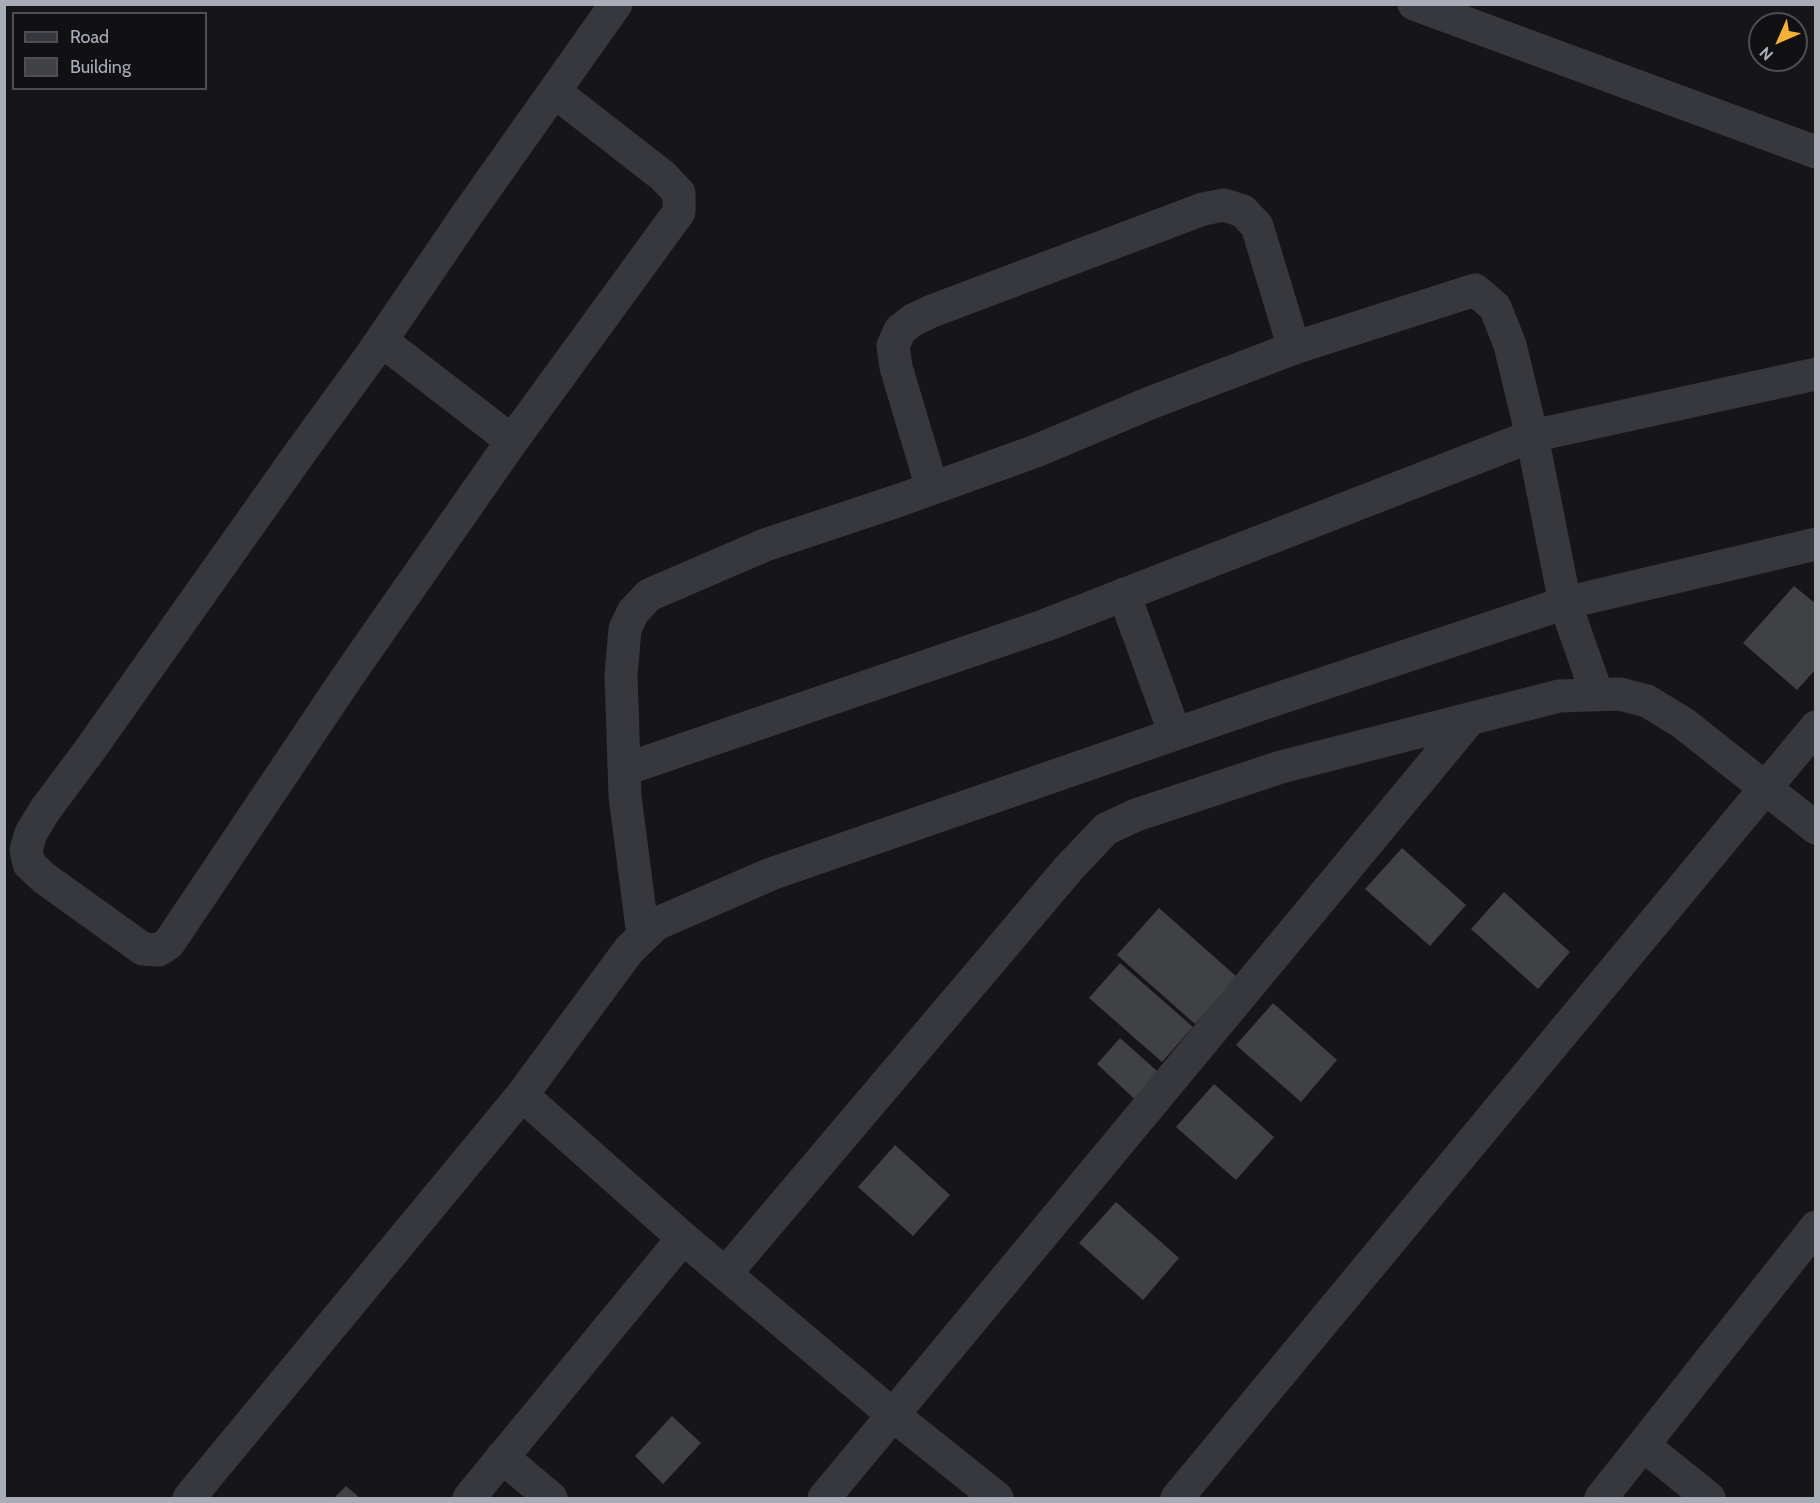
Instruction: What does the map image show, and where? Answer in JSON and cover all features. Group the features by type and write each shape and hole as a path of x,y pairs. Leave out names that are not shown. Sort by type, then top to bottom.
{"street":[{"path":"555,92 663,176 679,193 679,212 513,441 348,676 169,943 159,950 143,949 44,878 29,864 26,850 31,833 45,810 382,341 466,216 616,4"},
{"path":"1414,4 1462,13 1815,152"},
{"path":"932,488 893,346 900,330 913,320 932,311 1203,209 1224,205 1243,211 1257,226 1294,348"},
{"path":"643,936 625,796 626,769 621,675 625,629 633,612 649,595 765,545 1036,451 1150,403 1294,348 1474,290 1495,307 1510,345 1532,436 1565,603 1597,694"},
{"path":"382,341 513,441"},
{"path":"626,769 1035,629 1532,436 1815,374"},
{"path":"189,1498 522,1095 629,950 656,924 771,874 1565,603 1815,544"},
{"path":"1124,594 1176,734"},
{"path":"726,1273 1041,899 1106,829 1136,815 1281,767 1559,696 1620,694 1647,701 1683,723 1815,828"},
{"path":"824,1498 1470,719"},
{"path":"1178,1498 1815,727"},
{"path":"522,1095 683,1238 892,1415 997,1498"},
{"path":"1601,1498 1815,1227"},
{"path":"469,1498 683,1238"},
{"path":"1643,1445 1709,1498"},
{"path":"502,1457 551,1498"}],"building":[{"path":"1794,586 1816,604 1816,669 1797,690 1743,643"},
{"path":"1402,848 1466,905 1430,946 1365,889"},
{"path":"1504,892 1570,952 1538,989 1471,929"},
{"path":"1159,908 1237,977 1195,1024 1117,955"},
{"path":"1120,963 1193,1027 1162,1062 1089,998"},
{"path":"1273,1003 1337,1060 1301,1102 1236,1045"},
{"path":"1120,1038 1165,1078 1141,1105 1097,1064"},
{"path":"1214,1084 1274,1137 1236,1180 1176,1127"},
{"path":"895,1145 950,1195 913,1236 858,1187"},
{"path":"1116,1202 1179,1258 1143,1300 1079,1243"},
{"path":"672,1416 701,1443 663,1484 635,1456"},
{"path":"346,1486 360,1498 334,1498"}]}
